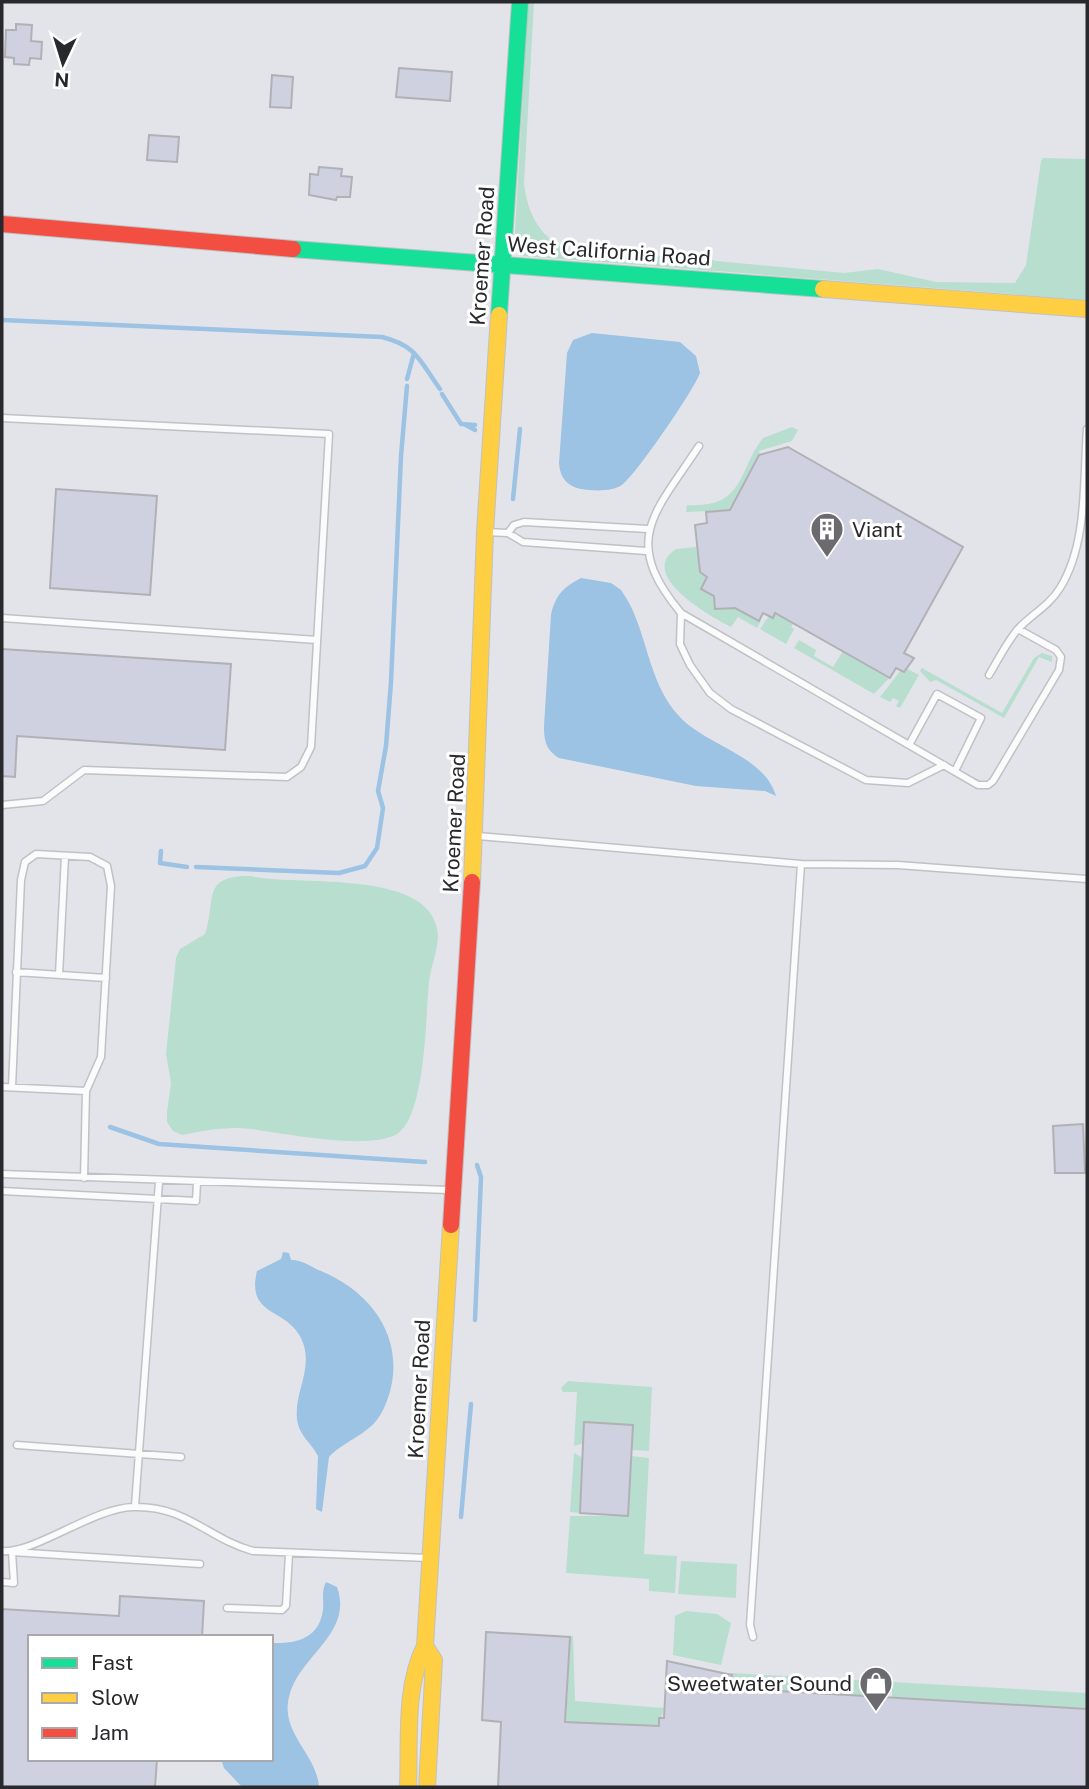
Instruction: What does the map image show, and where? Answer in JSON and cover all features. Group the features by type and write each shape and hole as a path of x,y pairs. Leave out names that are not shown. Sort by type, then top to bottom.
{"street":[{"name":"Kroemer Road","path":"428,1787 434,1660 425,1646 451,1190 475,836 485,532 520,2"},
{"name":"West California Road","path":"2,224 1087,309"},
{"name":"Kroemer Road","path":"408,1787 415,1675 419,1653 425,1646"}],"lane":[{"path":"2,418 329,434 311,747 301,767 287,777 84,770 43,801 2,805"},
{"path":"989,675 1018,629 1041,613 1060,588 1071,565 1079,530 1087,429"},
{"path":"699,446 648,529 646,551 662,591 681,613 978,785 988,785 993,781 1059,670 1061,657 1056,650 1018,629"},
{"path":"508,533 514,525 524,522 648,529"},
{"path":"485,532 508,533 523,542 646,551"},
{"path":"681,613 680,644 690,665 710,693 731,709 866,780 908,783 944,765"},
{"path":"2,618 317,640"},
{"path":"909,745 937,694 981,718 955,771"},
{"path":"475,836 802,864 898,865 1087,879"},
{"path":"12,1087 21,880 25,862 36,854 90,857 107,866 111,886 102,1056 86,1091 84,1178"},
{"path":"59,975 65,856"},
{"path":"753,1637 750,1625 764,1378 802,864"},
{"path":"16,972 106,978"},
{"path":"2,1087 86,1091"},
{"path":"2,1174 159,1182 451,1190"},
{"path":"31,1191 32,1175"},
{"path":"70,1193 71,1177"},
{"path":"113,1180 113,1196"},
{"path":"135,1506 159,1182"},
{"path":"2,1191 197,1201 197,1183"},
{"path":"17,1445 181,1457"},
{"path":"12,1552 75,1524 121,1507 135,1506 159,1508 201,1524 233,1545 289,1554 430,1559"},
{"path":"2,1551 200,1563"},
{"path":"2,1582 14,1583 12,1552"},
{"path":"227,1608 282,1610 286,1606 289,1554"}],"green space":[{"path":"528,2 534,2 524,184 526,197 541,229 568,250 581,255 701,257 716,261 844,273 878,269 936,282 1015,283 1026,265 1041,161 1043,158 1087,159 1087,300 523,256 515,242 515,232"},
{"path":"792,427 798,430 792,441 759,451 760,455 730,510 686,512 687,505 706,504 730,494 763,438"},
{"path":"697,547 700,572 707,577 701,589 714,596 715,609 735,608 761,621 757,628 738,617 731,627 695,605 671,582 665,571 666,559 676,549"},
{"path":"775,613 793,624 791,627 794,629 786,644 760,629 769,616 773,618"},
{"path":"799,640 816,650 814,656 833,667 843,651 889,678 898,669 874,694 794,648"},
{"path":"1042,653 1052,656 1052,662 1039,657 1004,718 936,680 930,682 920,671 922,668 1002,713 1034,658"},
{"path":"906,668 919,675 900,708 896,706 899,701 893,698 890,702 880,697 901,670"},
{"path":"235,877 361,884 389,889 414,899 431,913 438,941 429,982 421,1076 415,1105 404,1127 397,1134 367,1141 325,1139 242,1128 182,1135 173,1131 167,1122 171,1083 166,1054 176,958 180,949 205,934 211,900 217,885"},
{"path":"568,1381 652,1387 649,1451 632,1450 633,1425 585,1422 584,1443 574,1446 577,1392 563,1392 561,1388"},
{"path":"574,1453 583,1458 580,1513 570,1512"},
{"path":"631,1456 649,1458 644,1554 677,1556 675,1593 649,1591 649,1579 566,1573 570,1516 627,1516"},
{"path":"681,1561 737,1564 736,1598 678,1594"},
{"path":"686,1611 717,1614 731,1623 721,1665 673,1655 675,1616"},
{"path":"570,1636 573,1636 575,1701 664,1708 659,1726 566,1722"},
{"path":"730,1673 889,1682 888,1697 729,1688"},
{"path":"892,1682 1087,1693 1087,1709 892,1698"}],"water":[{"path":"592,333 680,342 696,356 700,373 677,413 630,477 619,487 603,490 572,486 563,477 559,463 567,353 573,340"},
{"path":"581,578 611,583 621,590 637,620 653,671 668,702 690,726 760,770 776,796 765,791 696,786 559,758 551,752 545,741 544,726 551,615 561,593"},
{"path":"283,1252 289,1253 291,1260 303,1262 341,1281 358,1294 373,1309 391,1344 391,1386 384,1408 373,1424 329,1457 322,1512 316,1509 318,1456 303,1434 297,1419 298,1399 305,1369 305,1349 294,1328 262,1304 257,1297 255,1286 257,1271 281,1259"},
{"path":"326,1582 337,1587 340,1604 338,1618 332,1632 294,1682 288,1710 294,1733 312,1764 319,1787 242,1787 224,1768 222,1761 273,1761 273,1643 297,1641 317,1628 323,1610"}],"building":[{"path":"16,24 32,25 31,41 42,42 41,59 30,58 29,65 14,64 14,58 5,57 6,30 16,30"},
{"path":"399,68 452,72 450,101 396,97"},
{"path":"272,75 293,77 291,108 270,107"},
{"path":"149,135 179,137 177,162 147,160"},
{"path":"319,167 342,169 341,176 352,177 350,197 337,197 336,200 309,195 310,174 318,175"},
{"name":"Viant","path":"788,447 963,547 904,653 914,658 904,672 896,668 890,678 775,613 773,618 763,613 759,621 735,608 715,609 714,596 701,589 707,577 700,572 695,525 707,523 706,512 730,510 759,455"},
{"path":"56,489 157,496 150,595 50,588"},
{"path":"2,649 231,664 225,750 17,736 15,777 2,776"},
{"path":"1083,1124 1085,1173 1055,1173 1053,1126"},
{"path":"584,1422 633,1425 628,1516 580,1513"},
{"path":"120,1596 204,1601 202,1635 28,1635 28,1761 157,1761 155,1787 2,1787 2,1609 119,1616"},
{"name":"Sweetwater Sound","path":"486,1632 570,1637 565,1722 659,1726 659,1718 664,1718 667,1661 732,1675 729,1688 1087,1709 1087,1787 498,1787 501,1722 482,1720"}],"waterway":[{"path":"2,320 382,337 411,350 440,389"},
{"path":"407,379 414,353"},
{"path":"196,867 339,873 365,866 377,848 383,808 378,791 386,746 391,682 401,456 407,386"},
{"path":"442,394 461,424 475,425"},
{"path":"464,424 475,430"},
{"path":"513,499 520,429"},
{"path":"161,851 160,863 187,867"},
{"path":"110,1127 159,1144 425,1162"},
{"path":"475,1320 481,1177 477,1165"},
{"path":"461,1517 471,1404"}],"traffic: fast":[{"path":"499,315 520,2"},
{"path":"293,249 823,289"}],"traffic: slow":[{"path":"823,289 1087,309"},
{"path":"472,882 485,532 499,315"},
{"path":"408,1787 411,1697 418,1662 425,1646 451,1225"},
{"path":"425,1646 434,1660 427,1787"}],"traffic: jam":[{"path":"2,224 293,249"},
{"path":"451,1225 472,882"}],"place":[{"name":"Viant","path":"827,559"},
{"name":"Sweetwater Sound","path":"876,1713"}]}
